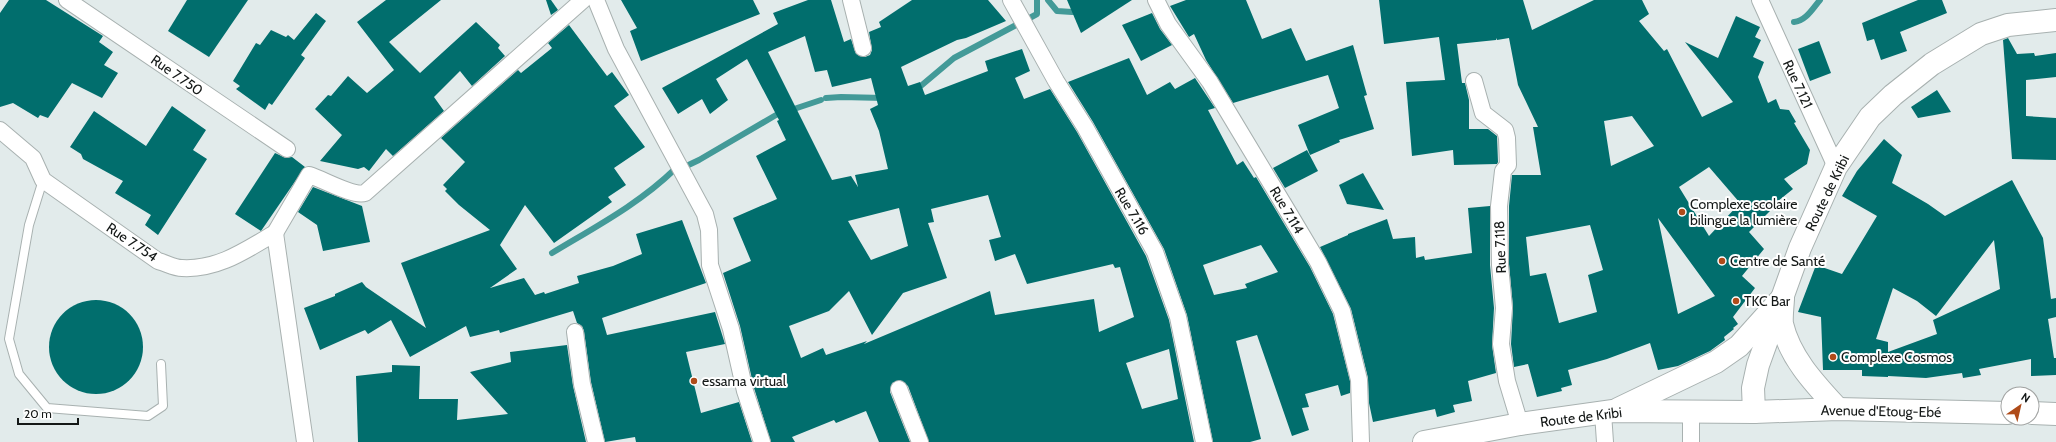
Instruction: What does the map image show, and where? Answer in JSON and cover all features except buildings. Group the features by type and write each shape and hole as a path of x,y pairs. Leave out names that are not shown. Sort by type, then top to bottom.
{"main road":[{"name":"Route de Kribi","path":"1424,442 1520,424 1608,412 1754,412 1753,388 1758,365 1800,248 1836,167 1870,117 1893,95 1932,64 1981,34 2008,25 2056,20"},
{"path":"1783,296 1782,324 1790,344 1804,372 1838,409"},
{"path":"1608,412 1683,379 1716,362 1739,346 1783,296"},
{"name":"Avenue d'Etoug-Ebé","path":"1754,412 1838,409 2000,413"},
{"path":"2040,413 2056,414"}],"street":[{"name":"Rue 7.750","path":"67,0 288,149"},
{"path":"305,442 276,233 309,175 352,193 360,195 365,193 583,0"},
{"path":"596,0 616,49 705,214 709,230 710,265 731,329 745,390 762,442"},
{"path":"851,0 862,48"},
{"name":"Rue 7.116","path":"1011,0 1056,81 1085,127 1155,252 1180,323 1204,442"},
{"name":"Rue 7.114","path":"1156,0 1168,24 1210,82 1293,220 1318,262 1342,311 1359,380 1361,442"},
{"name":"Rue 7.121","path":"1760,0 1836,167"},
{"name":"Rue 7.118","path":"1474,81 1482,113 1505,130 1508,165 1503,171 1499,206 1500,264 1504,308 1500,344 1507,381 1520,424"},
{"path":"0,130 34,158 43,180"},
{"name":"Rue 7.754","path":"43,180 147,254 158,261 180,268 199,267 230,260 276,233"},
{"path":"575,332 582,384 596,442"},
{"path":"899,389 920,442"},
{"path":"1605,442 1608,412"},
{"path":"1691,412 1691,442"}],"lane":[{"path":"43,180 29,225 9,339 19,374 47,408 148,416 163,406 161,364"}],"waterway":[{"path":"1024,21 1037,14 1037,0"},
{"path":"1048,0 1057,11 1072,12"},
{"path":"1794,22 1806,17 1820,0"},
{"path":"916,90 954,58 1018,24"},
{"path":"826,98 884,98"},
{"path":"552,253 632,204 661,182 675,169 678,170 699,160 776,115 821,100"}],"place":[{"name":"Complexe scolaire bilingue la lumière","path":"1682,212"},
{"name":"Centre de Santé","path":"1722,261"},
{"name":"TKC Bar","path":"1736,301"},
{"name":"Complexe Cosmos","path":"1833,357"},
{"name":"essama virtual","path":"694,381"}]}
